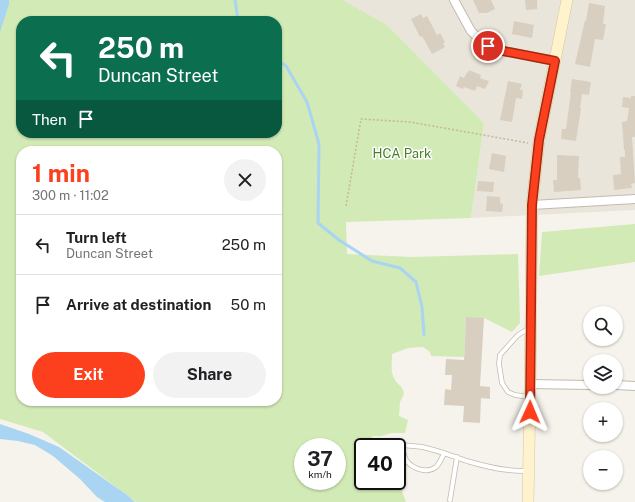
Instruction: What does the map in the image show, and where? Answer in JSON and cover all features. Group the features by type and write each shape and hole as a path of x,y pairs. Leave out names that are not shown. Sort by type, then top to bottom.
{"street":[{"path":"454,0 472,31 488,46 498,50 555,61"},
{"path":"528,502 532,205 538,144 567,0"},
{"path":"532,205 635,199"},
{"path":"530,384 583,385"},
{"path":"623,385 635,386"}],"lane":[{"path":"530,397 508,392 502,383 499,364 500,355 518,334 531,328"},
{"path":"444,454 441,462 435,468 418,470 404,456 404,445 422,447 497,469 529,471"},
{"path":"450,500 457,457"}],"path":[{"path":"346,206 361,119 410,122 538,144"}],"shaded area":[{"path":"343,0 635,0 635,210 471,218 484,123 387,25"}],"green space":[{"name":"HCA Park","path":"0,0 343,0 387,25 484,123 471,218 346,222 347,254 412,257 518,254 520,323 512,332 484,318 466,318 464,357 431,356 430,352 423,347 408,348 392,354 392,374 395,380 402,387 404,394 400,402 399,416 408,420 405,433 371,436 373,438 354,438 354,490 402,490 406,502 136,502 43,432 0,419"},
{"path":"635,224 635,262 539,276 542,232"}],"water":[{"path":"0,0 9,0 9,4 0,32"},
{"path":"0,424 29,434 59,447 135,502 105,502 97,497 80,479 53,456 35,445 0,439"}],"building":[{"path":"473,0 491,0 495,9 487,13 479,13"},
{"path":"525,0 537,0 537,9 526,10"},
{"path":"589,3 605,6 603,24 606,24 603,40 595,39 590,67 575,64"},
{"path":"421,14 423,18 427,16 437,35 440,33 445,42 443,43 445,47 432,54 422,36 420,37 411,19"},
{"path":"514,21 534,25 532,38 512,34"},
{"path":"469,70 481,75 480,78 489,81 485,89 477,86 475,91 456,86 460,76 464,78"},
{"path":"572,79 591,82 589,95 582,94 576,141 561,139 562,129 566,129"},
{"path":"508,81 522,84 520,90 523,90 522,99 516,98 512,122 500,120"},
{"path":"631,96 635,96 635,137 632,137 635,183 631,184 632,188 614,190 613,175 621,174 620,157 625,157 622,122 627,121 629,108 622,107 623,97 631,98"},
{"path":"492,153 506,156 504,172 489,169"},
{"path":"557,155 579,156 578,178 580,178 581,190 554,192 553,180 557,180"},
{"path":"478,181 494,182 493,192 477,191"},
{"path":"487,196 500,197 500,203 503,204 502,212 486,211"},
{"path":"466,317 484,318 480,386 490,387 490,399 481,398 480,423 463,422 464,406 444,405 445,389 451,390 452,375 445,375 446,359 464,360"}],"waterway":[{"path":"235,0 237,16"},
{"path":"282,63 286,66 307,102 319,144 318,223 339,240 372,261 400,268 416,282 422,307 424,335"}],"route":[{"path":"488,46 498,50 555,61 539,140 532,205 530,412"}]}
